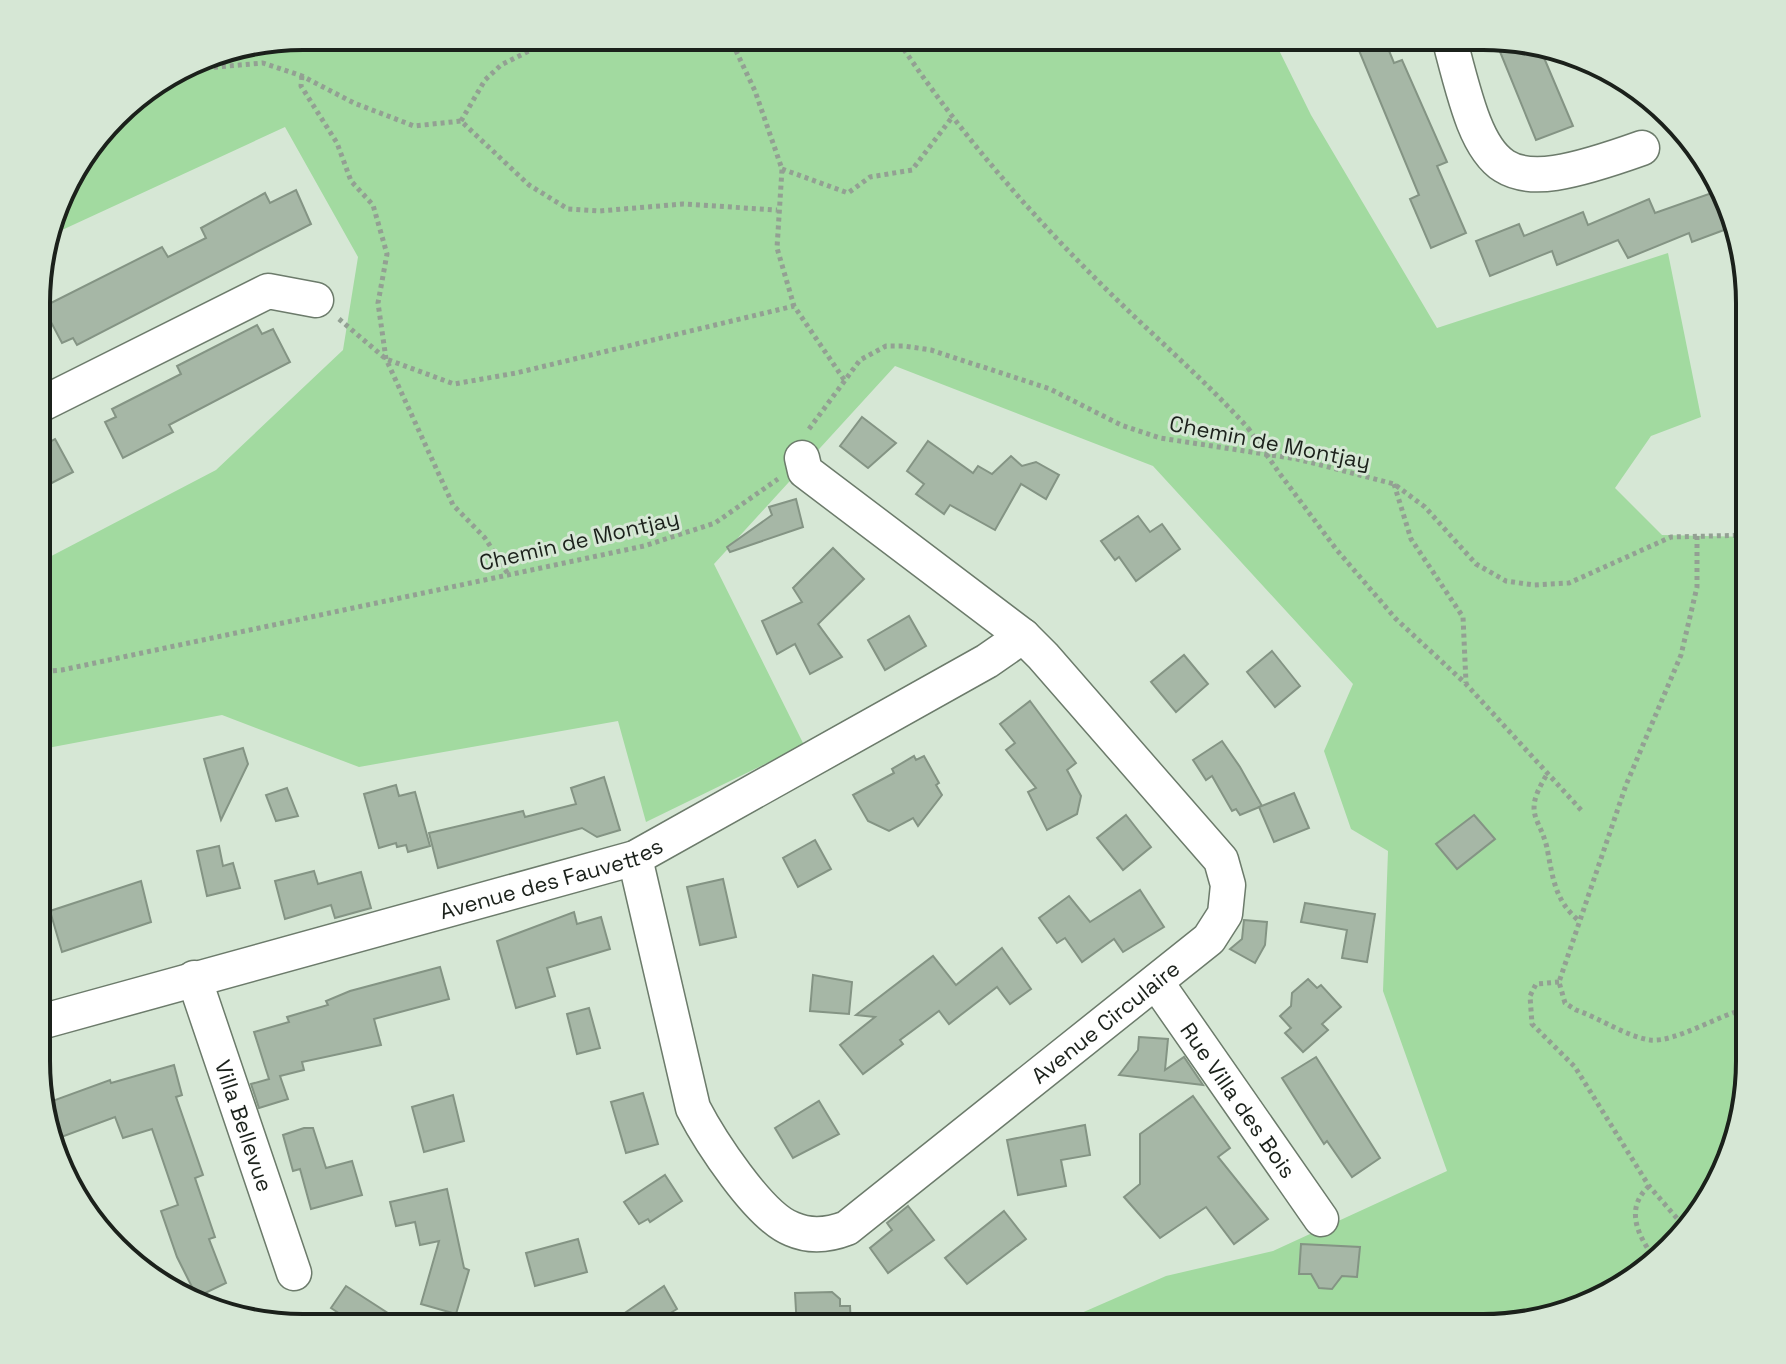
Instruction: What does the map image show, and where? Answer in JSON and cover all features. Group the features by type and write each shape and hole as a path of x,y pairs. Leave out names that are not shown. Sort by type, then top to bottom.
{"street":[{"path":"1453,51 1467,108 1489,156 1508,172 1549,175 1642,148"},
{"path":"50,400 268,291 316,300"},
{"name":"Avenue Circulaire","path":"635,858 693,1108 708,1138 771,1217 792,1230 828,1235 847,1228 1156,982 1209,939 1225,914 1228,885 1221,860 1023,636 805,471 802,458"},
{"name":"Avenue des Fauvettes","path":"51,1019 635,858 987,661 1023,636"},
{"name":"Villa Bellevue","path":"194,978 294,1273"},
{"name":"Rue Villa des Bois","path":"1156,982 1321,1219"}],"path":[{"path":"461,121 485,80 501,65 529,51"},
{"path":"736,51 755,91 782,169 777,210 777,248 794,306 845,381"},
{"path":"906,51 953,116 1063,245 1144,327 1203,378 1248,428 1336,549 1396,619 1466,684 1582,811"},
{"path":"210,68 263,63 302,76 354,103 414,126 461,121 529,185 568,209 599,211 683,204 777,210"},
{"path":"302,76 301,86 337,143 351,181 373,205 387,254 378,303 386,359 453,505 485,538 508,574"},
{"path":"782,169 848,193 870,177 912,170 953,116"},
{"path":"316,300 386,359 454,384 516,373 794,306"},
{"name":"Chemin de Montjay","path":"50,671 644,546 715,523 768,488 802,458 804,440 811,425 860,360 886,346 931,350 1050,389 1121,425 1160,438 1297,459 1394,484 1425,507 1476,564 1506,581 1534,585 1569,583 1635,556 1663,540 1736,535"},
{"path":"1394,484 1411,539 1463,617 1466,684"},
{"path":"1697,536 1697,587 1681,655 1626,785 1559,982 1565,1003 1649,1040 1667,1040 1700,1024 1735,1013"},
{"path":"1546,775 1536,792 1536,821 1548,850 1558,898 1578,920"},
{"path":"1559,982 1536,984 1530,996 1532,1024 1575,1067 1649,1186 1679,1220"},
{"path":"1649,1186 1635,1206 1635,1223 1650,1251"}],"green space":[{"path":"286,51 1279,51 1311,115 1437,328 1668,253 1701,417 1651,436 1615,488 1662,535 1736,537 1734,1094 1717,1158 1693,1202 1673,1228 1637,1262 1595,1288 1564,1301 1516,1312 1080,1314 1166,1276 1273,1251 1447,1171 1383,991 1388,851 1351,829 1324,751 1353,684 1153,466 895,366 714,564 804,745 646,822 618,721 359,767 222,715 51,747 50,557 216,470 343,350 358,257 285,127 61,231 84,176 102,149 136,113 176,84 206,69 253,55"}],"building":[{"path":"1359,51 1389,51 1394,63 1402,60 1447,162 1437,166 1466,233 1431,248 1410,199 1419,195"},
{"path":"1500,51 1544,58 1573,126 1536,140"},
{"path":"296,190 311,224 77,345 73,338 62,343 50,320 50,303 162,247 168,257 206,238 201,228 265,193 270,203"},
{"path":"1711,193 1725,230 1692,242 1689,233 1628,258 1618,240 1557,265 1552,251 1490,276 1476,241 1519,224 1524,236 1583,212 1588,225 1649,199 1655,213"},
{"path":"257,325 262,334 273,329 290,362 169,425 173,432 123,458 105,422 116,417 112,409 181,374 177,366"},
{"path":"862,417 896,443 868,468 840,446"},
{"path":"55,439 73,472 50,484 50,442"},
{"path":"928,441 973,473 978,466 992,474 1011,456 1022,466 1036,462 1059,475 1046,499 1021,484 995,530 950,505 944,514 916,494 924,484 907,471"},
{"path":"796,499 803,527 730,552 727,547 772,515 769,507"},
{"path":"1138,516 1150,532 1162,524 1180,549 1136,581 1119,557 1115,560 1101,541"},
{"path":"833,548 864,579 818,624 842,657 810,674 795,644 777,654 762,621 802,602 793,588"},
{"path":"909,616 926,646 885,670 868,640"},
{"path":"1272,651 1300,686 1275,707 1247,672"},
{"path":"1184,655 1208,684 1176,712 1151,682"},
{"path":"1030,701 1076,763 1067,770 1081,796 1077,814 1047,830 1028,792 1036,788 1006,750 1015,743 1000,724"},
{"path":"1222,741 1262,806 1240,815 1236,809 1232,811 1212,776 1206,780 1193,760"},
{"path":"243,748 248,764 221,820 204,759"},
{"path":"914,756 916,760 924,756 942,795 918,826 913,818 889,831 868,821 853,795 894,773 892,769"},
{"path":"604,777 620,830 597,837 582,828 438,868 429,833 523,811 525,817 576,804 571,788"},
{"path":"396,785 399,796 415,792 430,846 408,852 406,845 397,847 396,843 379,848 364,794"},
{"path":"287,788 298,816 276,821 266,795"},
{"path":"1294,793 1309,828 1274,842 1259,807"},
{"path":"1126,815 1151,847 1123,870 1097,838"},
{"path":"1474,815 1495,839 1457,869 1436,844"},
{"path":"815,840 831,869 798,887 783,858"},
{"path":"219,846 223,866 233,863 240,888 207,896 197,851"},
{"path":"314,871 318,884 361,872 371,908 335,918 331,905 285,919 275,881"},
{"path":"723,879 736,937 700,945 687,887"},
{"path":"141,881 151,922 62,952 51,911"},
{"path":"1140,890 1164,927 1123,952 1114,939 1082,962 1065,938 1057,943 1039,918 1069,896 1090,922"},
{"path":"1305,903 1375,914 1367,962 1342,958 1347,930 1301,922"},
{"path":"574,912 577,924 601,917 610,949 547,968 555,996 516,1008 497,941"},
{"path":"1244,920 1267,922 1265,945 1255,963 1230,949 1242,939"},
{"path":"1002,948 1031,989 1010,1004 997,987 949,1024 939,1011 900,1040 903,1044 863,1074 840,1045 875,1017 856,1015 933,956 956,985"},
{"path":"440,967 449,999 374,1019 381,1045 302,1062 304,1070 280,1076 288,1099 259,1108 251,1084 269,1079 254,1032 289,1022 287,1017 328,1005 326,1001 350,991"},
{"path":"813,975 852,982 849,1014 810,1011"},
{"path":"1308,979 1317,988 1321,985 1341,1007 1322,1024 1328,1030 1303,1052 1285,1033 1291,1028 1280,1016 1291,1006 1292,993"},
{"path":"589,1008 600,1048 577,1054 567,1014"},
{"path":"1139,1037 1168,1039 1165,1070 1184,1057 1203,1085 1119,1075 1138,1050"},
{"path":"1316,1057 1380,1158 1352,1177 1327,1141 1324,1144 1282,1078"},
{"path":"174,1065 182,1095 176,1097 203,1175 195,1178 215,1237 209,1239 226,1283 204,1294 193,1289 177,1257 161,1211 178,1205 152,1129 123,1138 115,1117 62,1137 54,1100 110,1080 111,1083"},
{"path":"643,1093 658,1144 626,1153 611,1102"},
{"path":"453,1095 464,1141 424,1152 412,1107"},
{"path":"1193,1096 1230,1148 1218,1157 1268,1219 1234,1244 1206,1207 1160,1238 1124,1197 1140,1184 1140,1134"},
{"path":"819,1101 839,1134 793,1158 775,1128"},
{"path":"1085,1125 1090,1155 1061,1160 1066,1186 1018,1195 1007,1140"},
{"path":"313,1128 326,1168 352,1161 362,1195 311,1209 300,1169 293,1171 283,1135"},
{"path":"665,1175 682,1201 650,1222 648,1219 639,1224 624,1202"},
{"path":"447,1189 464,1268 469,1270 456,1313 421,1304 439,1241 420,1245 415,1222 396,1226 390,1202"},
{"path":"908,1206 934,1240 888,1273 870,1248 892,1230 887,1223"},
{"path":"1004,1211 1026,1239 967,1284 945,1258"},
{"path":"578,1239 587,1272 535,1286 526,1253"},
{"path":"1301,1244 1360,1247 1357,1277 1342,1276 1332,1289 1319,1288 1311,1274 1299,1274"},
{"path":"346,1286 388,1313 339,1313 331,1308"},
{"path":"664,1286 677,1309 673,1313 624,1313"},
{"path":"832,1292 840,1299 840,1306 850,1306 850,1313 796,1313 795,1293"}]}
